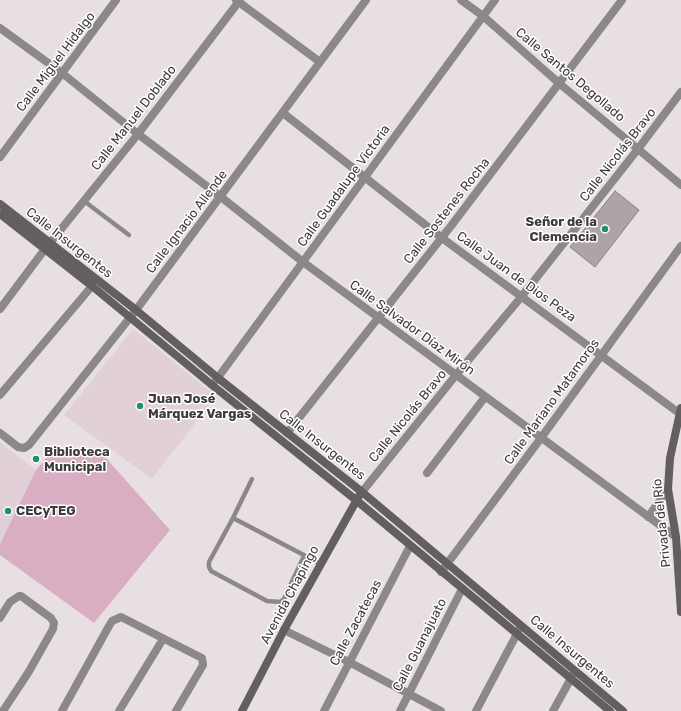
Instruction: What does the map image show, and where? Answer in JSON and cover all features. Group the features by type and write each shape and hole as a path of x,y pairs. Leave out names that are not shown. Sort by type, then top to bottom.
{"main road":[{"name":"Calle Insurgentes","path":"0,204 92,286 212,385 356,500 608,710"},
{"name":"Calle Insurgentes","path":"0,214 48,246 136,310 286,433 362,492 624,711"},
{"name":"Privada del Río","path":"680,411 670,458 668,489 676,537 681,612"},
{"name":"Avenida Chapingo","path":"242,711 284,630 356,500 362,492"}],"street":[{"name":"Calle Miguel Hidalgo","path":"0,157 116,0"},
{"name":"Calle Ignacio Allende","path":"0,433 18,448 24,448 29,445 136,310 366,0"},
{"name":"Calle Santos Degollado","path":"461,0 482,16 560,84 681,185"},
{"name":"Calle Guadalupe Victoria","path":"212,385 495,0"},
{"name":"Calle Sostenes Rocha","path":"286,433 442,238 560,84 622,0"},
{"path":"238,1 320,62"},
{"name":"Calle Manuel Doblado","path":"0,309 48,246 138,134 238,1"},
{"name":"Calle Salvador Díaz Mirón","path":"0,28 62,73 138,134 221,196 303,262 676,537"},
{"name":"Calle Nicolás Bravo","path":"362,492 522,296 681,92"},
{"name":"Calle Juan de Dios Peza","path":"283,113 442,238 680,411"},
{"name":"Calle Mariano Matamoros","path":"441,572 681,246"},
{"path":"0,395 92,286"},
{"path":"427,473 485,397"},
{"path":"648,517 668,489"},
{"name":"Calle Zacatecas","path":"324,711 410,546"},
{"name":"Calle Guanajuato","path":"400,711 462,589"},
{"path":"0,618 10,602 15,597 21,596 53,621 53,629 28,673 3,711"},
{"path":"62,711 112,622 121,617 199,656 204,661 176,711"},
{"path":"476,711 516,633 522,626"},
{"path":"284,630 349,662 441,711"},
{"path":"119,711 163,639"},
{"path":"553,711 575,671"}],"lane":[{"path":"84,201 129,235"},
{"path":"252,479 209,562 209,567 215,574 267,601 280,602 284,598 304,556"},
{"path":"233,518 321,564"}],"shaded area":[{"name":"Juan José Márquez Vargas","path":"133,329 216,396 152,479 64,415"},
{"name":"CECyTEG","path":"0,442 36,470 0,544"},
{"path":"79,448 106,458 170,530 94,623 0,555 0,544 36,470 48,456 61,449"}],"building":[{"name":"Señor de la Clemencia","path":"615,191 639,210 595,267 570,247"}],"place":[{"name":"Señor de la Clemencia","path":"605,229"},
{"name":"Juan José Márquez Vargas","path":"140,406"},
{"name":"Biblioteca Municipal","path":"36,459"},
{"name":"CECyTEG","path":"8,511"}]}
